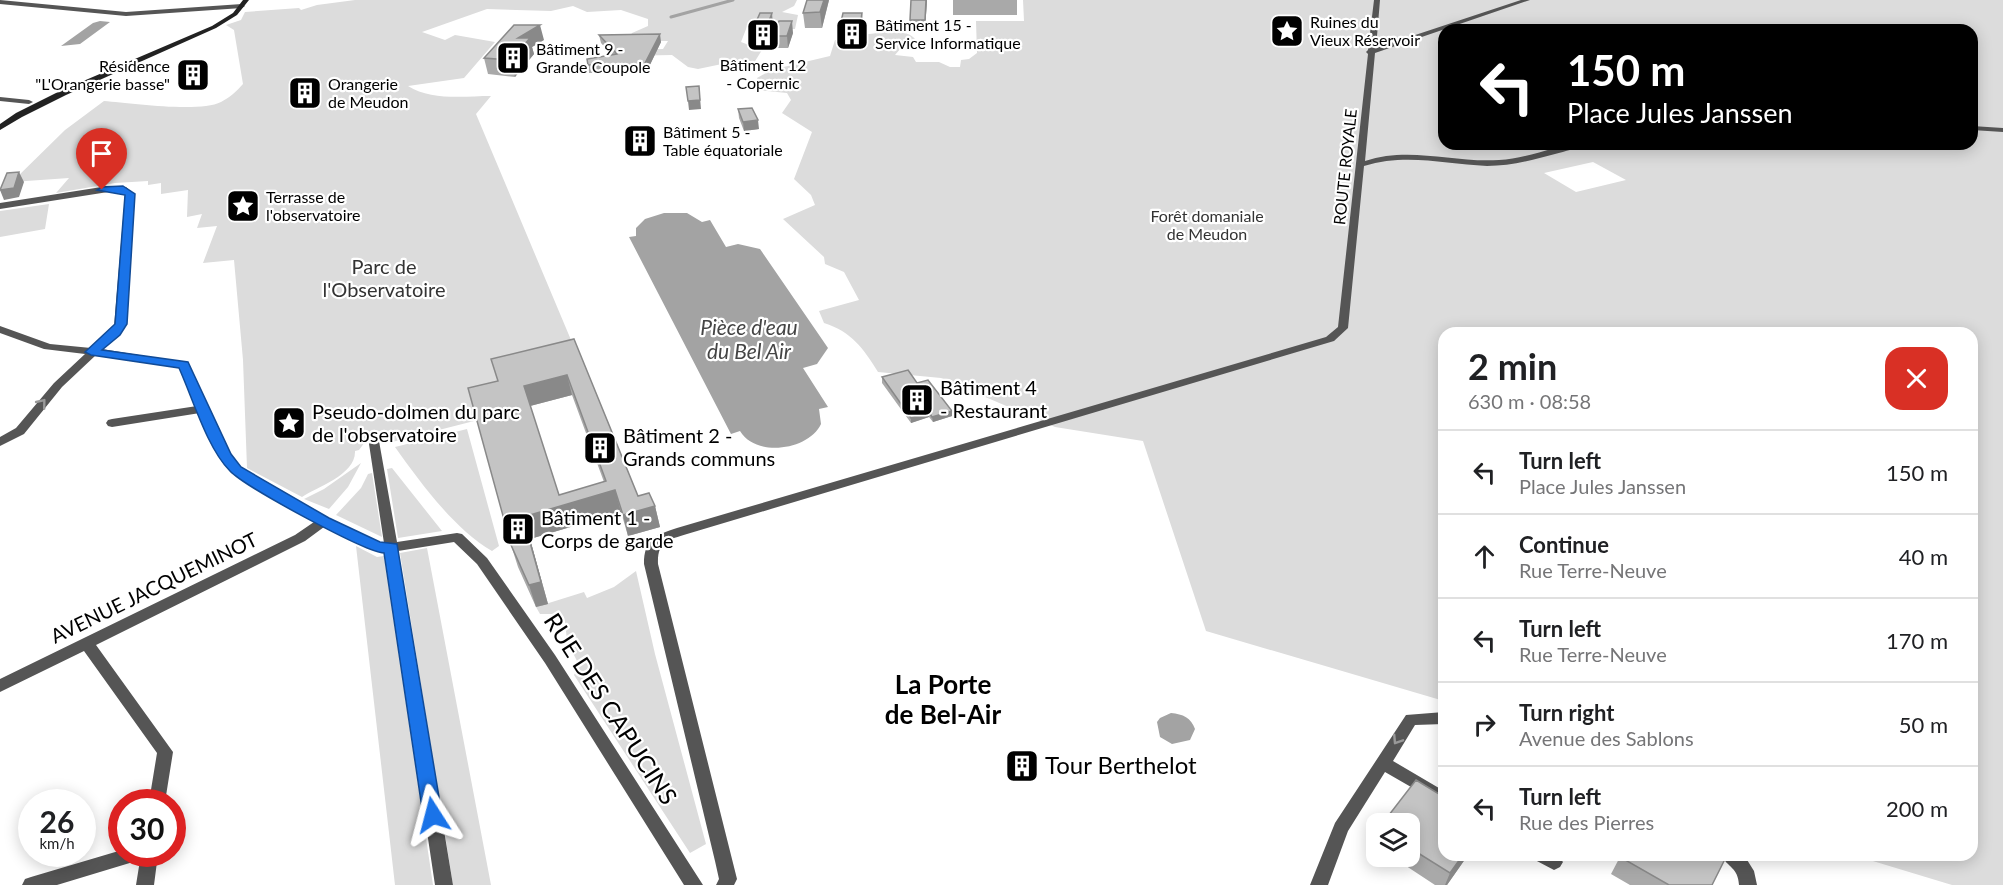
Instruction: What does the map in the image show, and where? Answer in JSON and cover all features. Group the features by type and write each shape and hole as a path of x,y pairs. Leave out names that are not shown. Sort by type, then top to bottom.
{"main road":[{"path":"0,128 27,110 214,27 235,14 244,3"}],"street":[{"name":"ROUTE ROYALE","path":"725,885 728,879 724,861 651,564 650,550 654,544 682,531 1295,350 1338,334 1343,328 1350,278 1359,165 1377,0"},
{"path":"1455,24 1527,0"},
{"path":"0,2 126,14 244,3"},
{"path":"1370,52 1438,29"},
{"path":"0,99 29,102"},
{"path":"1978,128 2003,130"},
{"path":"1359,165 1407,154 1488,163 1504,162 1555,150"},
{"path":"0,206 108,189 123,189 130,194 121,324 116,332 91,352 58,385 20,431 0,442"},
{"path":"0,329 48,347 184,365 224,455 236,470 323,521 377,547 391,548"},
{"path":"112,423 203,409"},
{"path":"375,444 444,885"},
{"name":"AVENUE JACQUEMINOT","path":"0,686 300,538 323,521"},
{"name":"RUE DES CAPUCINS","path":"391,548 457,537 482,561 583,707 694,885"},
{"path":"87,644 165,752 159,789"},
{"path":"1319,885 1341,828 1411,719 1438,718"},
{"path":"1383,763 1438,795"},
{"path":"1740,861 1748,876 1748,885"},
{"path":"31,885 108,862"},
{"path":"145,885 148,867"}],"green space":[{"name":"Parc de l'Observatoire","path":"355,0 797,0 794,6 782,12 798,15 795,29 779,29 777,22 748,24 741,42 762,50 752,66 741,68 722,64 698,69 688,67 672,55 620,56 623,50 663,49 668,41 627,41 632,33 648,26 648,19 621,10 587,12 573,6 551,11 487,9 422,32 445,40 455,35 495,42 464,78 408,86 417,91 438,96 491,96 476,114 579,359 504,401 478,420 392,442 381,435 368,438 359,450 355,451 354,459 349,467 334,479 302,497 247,468 243,360 234,260 203,263 217,226 197,228 202,214 187,217 188,190 161,194 161,183 148,185 148,181 115,183 56,193 69,178 12,182 65,130 104,101 197,107 221,102 236,92 243,84 234,30 226,25 241,20 245,12 299,8 301,10 317,5"},
{"name":"Forêt domaniale de Meudon","path":"1023,0 2003,0 2003,885 1952,885 1873,861 1978,861 1978,327 1438,327 1438,699 1206,631 1143,441 1055,427 941,378 878,372 856,342 842,331 824,323 819,311 859,300 844,272 825,264 824,257 783,219 815,205 811,195 794,179 812,132 782,113 791,100 787,93 758,90 757,78 771,70 830,56 835,40 864,39 865,34 892,32 906,33 916,40 901,48 895,55 913,57 916,62 939,62 950,67 960,67 961,60 969,59 977,53 976,21 1024,21","holes":["1593,162 1626,180 1576,192 1544,173"]},
{"path":"49,204 45,229 0,237 0,211"},
{"path":"467,429 499,546 492,551 451,518 395,447"},
{"path":"361,463 348,487 329,509 304,499 324,489"},
{"path":"392,468 442,531 398,538 387,469"},
{"path":"372,473 382,537 336,515 361,488 368,474"},
{"path":"356,546 377,557 384,556 433,885 395,885"},
{"path":"427,548 491,885 453,885 400,553"},
{"path":"636,571 655,654 706,844 690,853 574,675 579,665 567,641 565,621 554,614 540,614 536,607 584,592 587,598 614,587"}],"water":[{"path":"110,22 80,44 61,46 93,23"},
{"name":"Pièce d'eau du Bel Air","path":"664,213 687,213 702,222 710,220 726,247 738,244 760,249 828,348 817,364 803,368 828,407 819,409 821,424 806,440 794,445 769,448 748,440 740,431 731,434 629,237 636,236 636,228 645,219"},
{"path":"1171,713 1189,719 1195,729 1190,740 1172,744 1160,737 1157,722"}],"building":[{"path":"807,0 824,0 820,12 803,13"},
{"path":"911,0 926,0 925,20 910,20"},
{"path":"760,13 772,13 766,29 753,29"},
{"path":"843,13 862,13 860,26 840,26"},
{"path":"779,21 792,21 787,36 773,36"},
{"path":"514,25 540,25 518,38 530,38 511,60 484,58"},
{"path":"660,34 644,65 588,65 587,59 617,54 599,35"},
{"path":"699,86 700,100 688,101 686,87"},
{"path":"752,108 758,120 743,122 738,109"},
{"path":"19,172 14,188 0,190 7,173"},
{"path":"574,339 638,496 649,493 655,506 623,515 615,490 523,517 541,582 529,585 511,545 468,388 498,381 491,359","holes":["567,375 606,481 559,495 524,386"]},
{"name":"Bâtiment 4 - Restaurant","path":"908,370 917,383 928,380 952,411 932,417 929,412 911,418 882,377"},
{"path":"1022,751 1033,757 1022,769 1012,763"},
{"path":"1416,780 1438,793 1438,861 1459,861 1450,873 1420,854 1420,813 1390,813"},
{"path":"1627,861 1724,861 1712,885 1669,885"}],"waterway":[{"path":"671,17 733,0"}],"place":[{"name":"Ruines du Vieux Réservoir","path":"1287,31"},
{"name":"Bâtiment 15 - Service Informatique","path":"852,34"},
{"name":"Bâtiment 12 - Copernic","path":"763,35"},
{"name":"Bâtiment 9 - Grande Coupole","path":"513,58"},
{"name":"Résidence \"L'Orangerie basse\"","path":"193,75"},
{"name":"Orangerie de Meudon","path":"305,93"},
{"name":"Bâtiment 5 - Table équatoriale","path":"640,141"},
{"name":"Terrasse de l'observatoire","path":"243,206"},
{"name":"Bâtiment 4 - Restaurant","path":"917,400"},
{"name":"Pseudo-dolmen du parc de l'observatoire","path":"289,423"},
{"name":"Bâtiment 2 - Grands communs","path":"600,448"},
{"name":"Bâtiment 1 - Corps de garde","path":"518,529"},
{"name":"Tour Berthelot","path":"1022,766"}],"district":[{"name":"La Porte de Bel-Air","path":"943,700"}],"route":[{"path":"102,190 123,189 130,194 128,230 121,324 116,332 91,352 141,357 184,365 224,455 236,470 313,516 377,547 391,548 433,815"}]}
